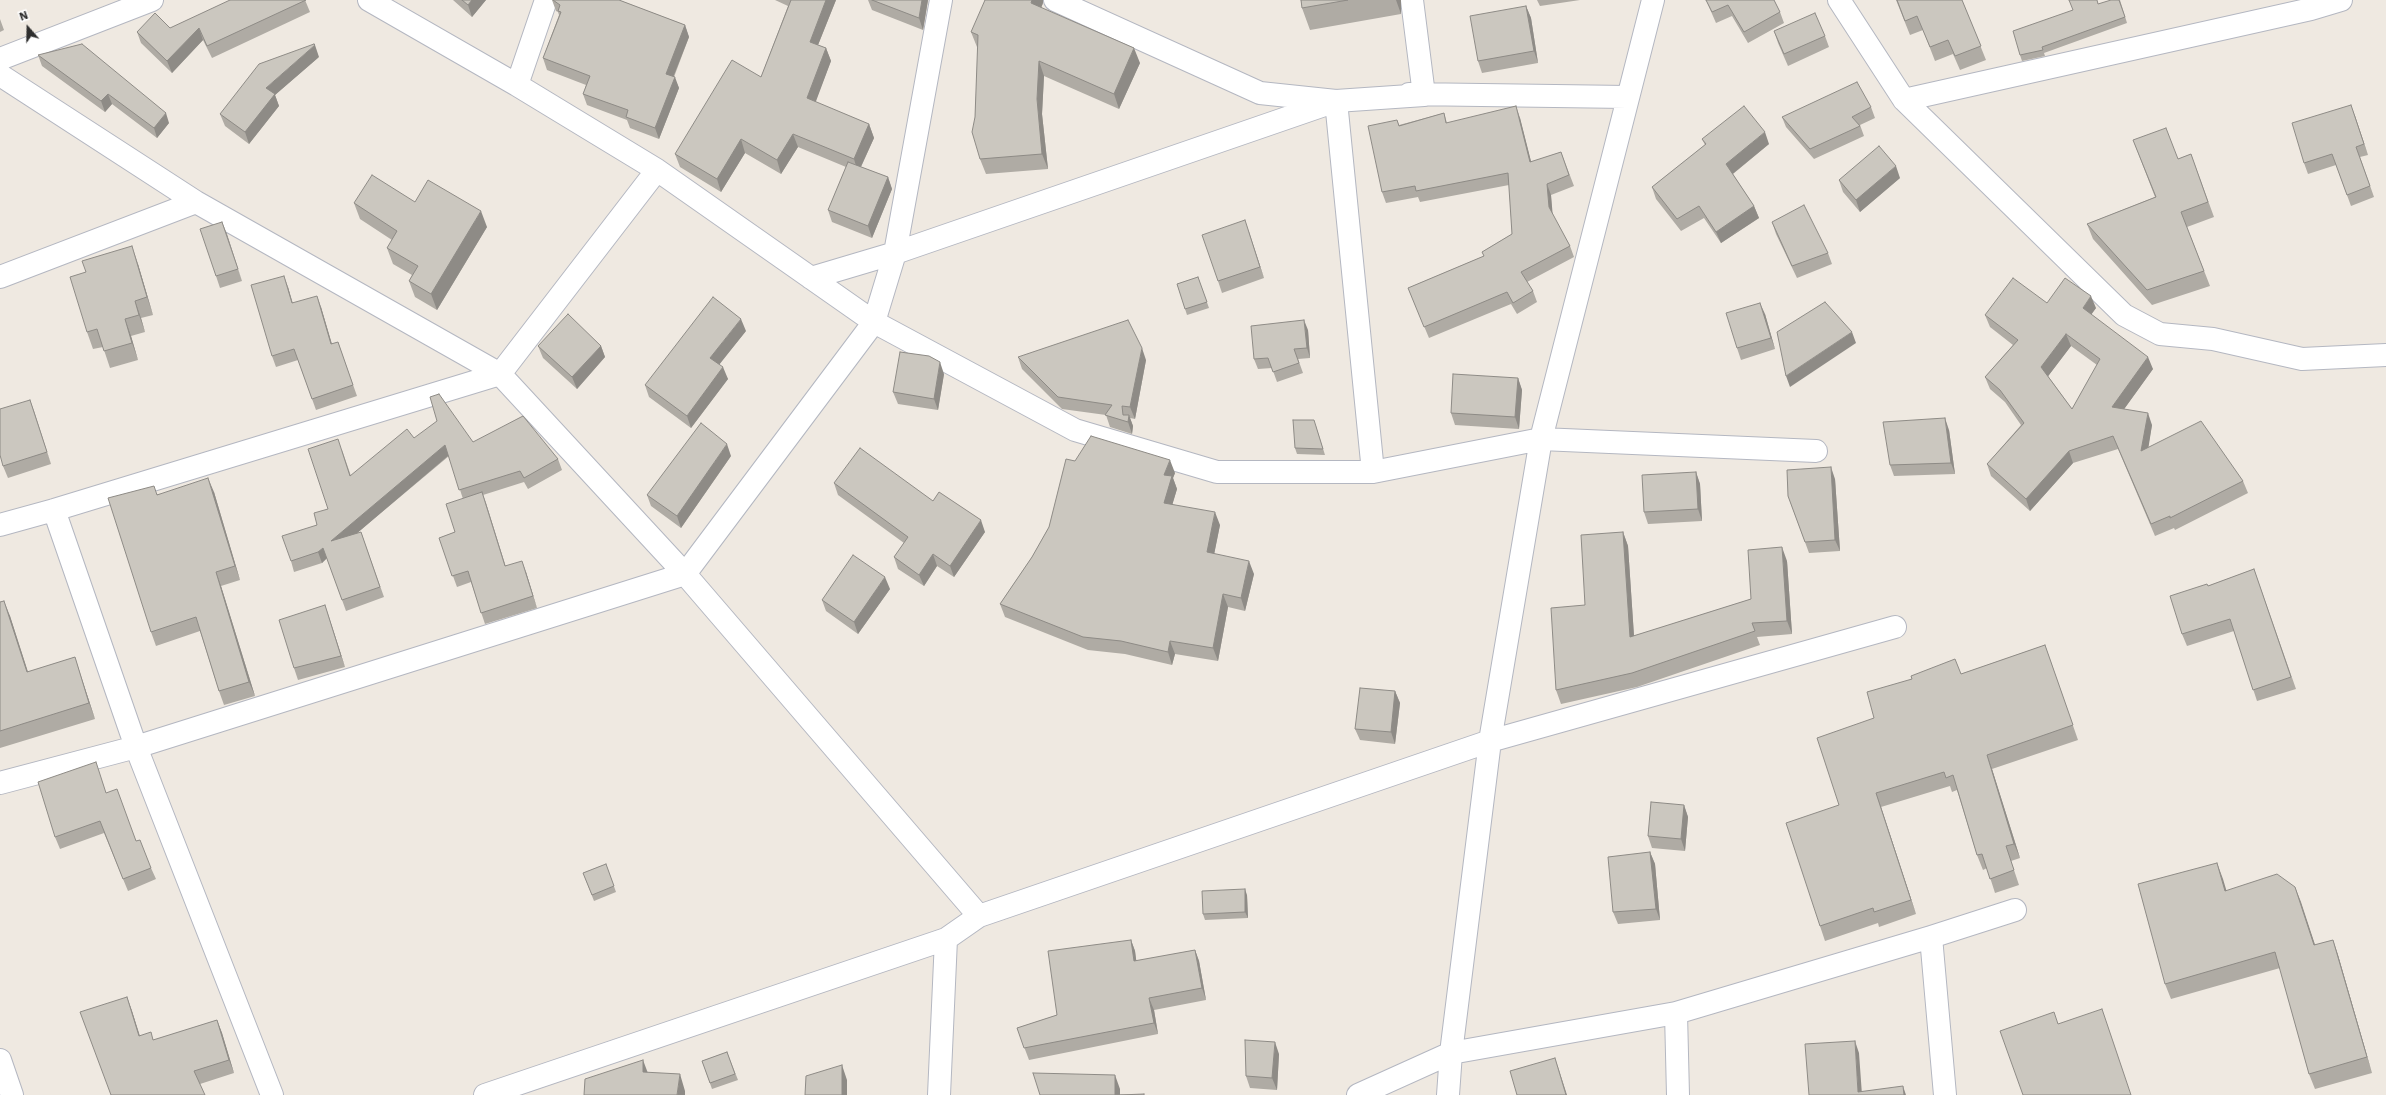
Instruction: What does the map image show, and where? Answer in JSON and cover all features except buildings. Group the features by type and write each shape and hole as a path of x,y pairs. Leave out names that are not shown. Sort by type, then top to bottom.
{"street":[{"path":"0,59 152,0"},
{"path":"369,0 517,84 657,170 874,322 1075,430 1217,472 1372,472 1541,438 1816,451"},
{"path":"517,84 546,0"},
{"path":"0,783 136,747 685,574 874,322 894,253 941,0"},
{"path":"1055,0 1260,93 1336,101 1424,94"},
{"path":"1412,0 1424,94"},
{"path":"1448,1095 1451,1054 1490,741 1541,438 1653,0"},
{"path":"1840,0 1904,100 2124,315 2160,334 2213,339 2302,359 2386,355"},
{"path":"1904,100 2310,4 2341,0"},
{"path":"0,75 196,202 500,374 685,574 979,916"},
{"path":"1260,93 1627,97"},
{"path":"811,278 894,253 1336,101"},
{"path":"1336,101 1372,472"},
{"path":"0,525 54,510 500,374 657,170"},
{"path":"0,277 196,202"},
{"path":"54,510 136,747 272,1095"},
{"path":"485,1095 946,939 979,916 1490,741 1895,627"},
{"path":"1358,1095 1451,1054 1676,1013 1931,937 2015,910"},
{"path":"1931,937 1945,1095"},
{"path":"939,1095 946,939"},
{"path":"1676,1013 1678,1095"},
{"path":"0,1060 12,1095"}]}
